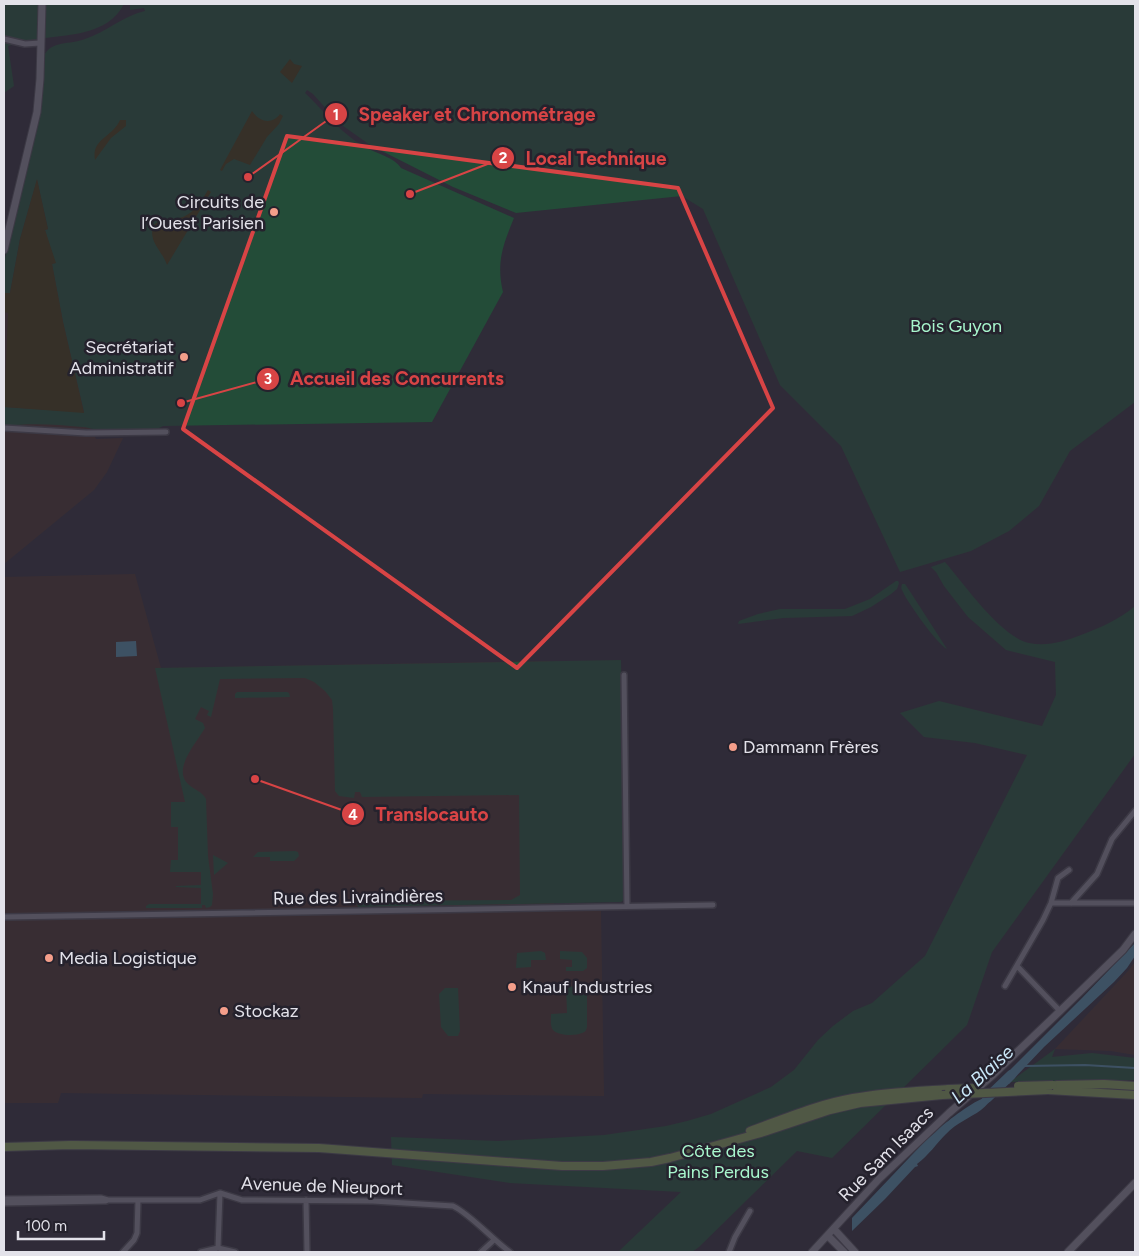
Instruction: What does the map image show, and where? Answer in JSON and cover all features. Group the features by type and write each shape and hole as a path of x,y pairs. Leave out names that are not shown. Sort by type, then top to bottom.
{"main road":[{"path":"4,250 37,112 42,4"},
{"name":"Rue Sam Isaacs","path":"812,1252 907,1153 1060,1011 1123,950 1135,934"},
{"path":"4,1145 327,1148 581,1167 651,1162 708,1148 830,1110 860,1103 1051,1087 1104,1084 1135,1086"},
{"path":"708,1148 825,1105 853,1098 900,1092 1051,1087 1135,1095"},
{"path":"1068,1252 1135,1182"},
{"path":"834,1229 855,1252"},
{"path":"828,1236 844,1252"}],"street":[{"path":"4,39 25,44 40,43"},
{"path":"4,428 86,433 166,432"},
{"path":"624,675 627,906"},
{"path":"1072,903 1098,874 1112,839 1135,811"},
{"path":"1005,986 1051,903 1058,878 1069,870"},
{"path":"1051,903 1135,903"},
{"name":"Rue des Livraindières","path":"4,917 713,905"},
{"path":"1017,966 1060,1011"},
{"path":"218,1248 220,1193"},
{"name":"Avenue de Nieuport","path":"4,1201 101,1198 108,1200 200,1200 220,1193 242,1200 373,1200 453,1206 461,1210 510,1252"},
{"path":"123,1252 136,1236 138,1200"},
{"path":"306,1200 307,1252"},
{"path":"729,1252 750,1211"},
{"path":"481,1252 494,1240"},
{"path":"201,1252 218,1248 235,1252"}],"highlighted area":[{"path":"287,136 678,188 773,408 517,668 183,429"}],"shaded area":[{"path":"37,179 84,413 96,439 123,438 107,472 94,490 4,564 4,293 10,293"},
{"path":"135,574 161,668 550,661 554,911 601,911 604,1096 423,1094 422,1098 61,1093 58,1103 4,1103 4,577"},
{"path":"1135,962 1135,1055 1111,1051 1055,1049 1128,971"}],"green space":[{"path":"4,4 124,4 117,15 97,28 72,35 36,39 8,46 14,86 4,93"},
{"name":"Bois Guyon","path":"130,4 1135,4 1135,402 1070,451 1039,506 1009,531 971,551 900,572 841,446 780,385 703,209 682,196 516,213 453,187 370,145 339,123 313,94 307,90 305,93 342,130 358,143 391,159 401,168 514,218 502,254 500,272 503,292 432,422 163,426 157,429 131,432 52,425 23,424 4,426 4,407 84,412 63,322 52,264 55,263 45,230 48,229 37,180 20,239 10,293 4,293 5,258 35,128 44,56 51,47 85,39 129,16 145,11 144,8 130,10"},
{"name":"Côte des Pains Perdus","path":"945,562 995,621 1018,639 1029,643 1049,644 1075,637 1110,623 1135,606 1135,754 992,952 967,1025 832,1158 797,1151 692,1252 618,1252 681,1192 510,1183 392,1165 391,1137 498,1141 604,1135 666,1126 711,1114 771,1087 794,1070 818,1040 833,1026 853,1011 872,1003 925,956 1027,755 975,743 924,737 900,713 939,701 1042,726 1056,695 1055,662 1006,650 968,617 931,567"},
{"path":"896,581 899,583 897,589 891,594 852,616 783,618 738,624 739,621 758,614 780,609 845,609 870,599"},
{"path":"902,584 905,584 947,649 942,646 916,614 901,588"},
{"path":"621,660 624,900 621,902 358,907 356,901 511,900 520,895 519,795 362,797 360,792 355,792 354,798 339,796 335,791 332,700 325,691 314,682 305,678 220,679 211,717 207,715 209,711 201,707 195,719 203,723 205,728 184,763 183,771 184,778 188,784 206,799 208,856 213,894 212,905 206,908 205,905 202,905 202,908 146,908 149,904 201,904 201,888 176,886 201,885 201,872 170,872 171,860 178,860 178,827 171,827 171,802 185,802 155,668"},
{"path":"237,692 287,692 290,697 235,698"},
{"path":"258,852 298,852 299,856 294,861 270,861 270,857 253,857"},
{"path":"213,855 228,863 214,875"},
{"path":"541,951 545,953 546,960 531,960 531,967 516,968 517,953"},
{"path":"560,951 582,952 587,958 587,968 583,971 566,971 566,967 572,967 572,960 560,959"},
{"path":"566,986 582,987 587,994 587,1027 585,1031 579,1034 567,1035 555,1032 551,1027 551,1014 567,1013"},
{"path":"445,988 458,988 460,1031 458,1036 448,1036 441,1027 439,994"},
{"path":"1055,1049 1052,1057 1092,1053 1135,1058 1135,1080 1010,1082"}],"sand":[{"path":"290,59 294,64 302,66 292,83 280,72"},
{"path":"252,111 258,118 266,121 273,120 280,114 283,116 279,124 267,137 250,165 234,159 226,164 222,171 220,170"},
{"path":"120,120 126,120 126,126 111,138 95,160 96,147 117,126"},
{"path":"37,179 48,229 45,230 56,263 52,264 63,322 84,413 4,407 8,313 4,312 4,293 10,293 20,239"},
{"path":"208,190 211,192 167,265 152,236 154,225 163,220 179,218 190,213 198,206"}],"water":[{"path":"136,641 137,656 116,657 116,642"},
{"path":"1135,943 1135,956 1114,982 1044,1047 1009,1084 995,1085 1082,998"},
{"path":"995,1095 981,1110 950,1130 917,1164 918,1166 852,1231 852,1218 928,1138 968,1107 982,1099"}],"waterway":[{"path":"1024,1066 1085,1065 1135,1068"},
{"name":"La Blaise","path":"987,1098 1011,1075"}],"place":[{"name":"Speaker et Chronométrage","path":"248,177"},
{"name":"Local Technique","path":"410,194"},
{"name":"Circuits de l’Ouest Parisien","path":"274,212"},
{"name":"Secrétariat Administratif","path":"184,357"},
{"name":"Accueil des Concurrents","path":"181,403"},
{"name":"Dammann Frères","path":"733,747"},
{"name":"Translocauto","path":"255,779"},
{"name":"Media Logistique","path":"49,958"},
{"name":"Knauf Industries","path":"512,987"},
{"name":"Stockaz","path":"224,1011"}]}
